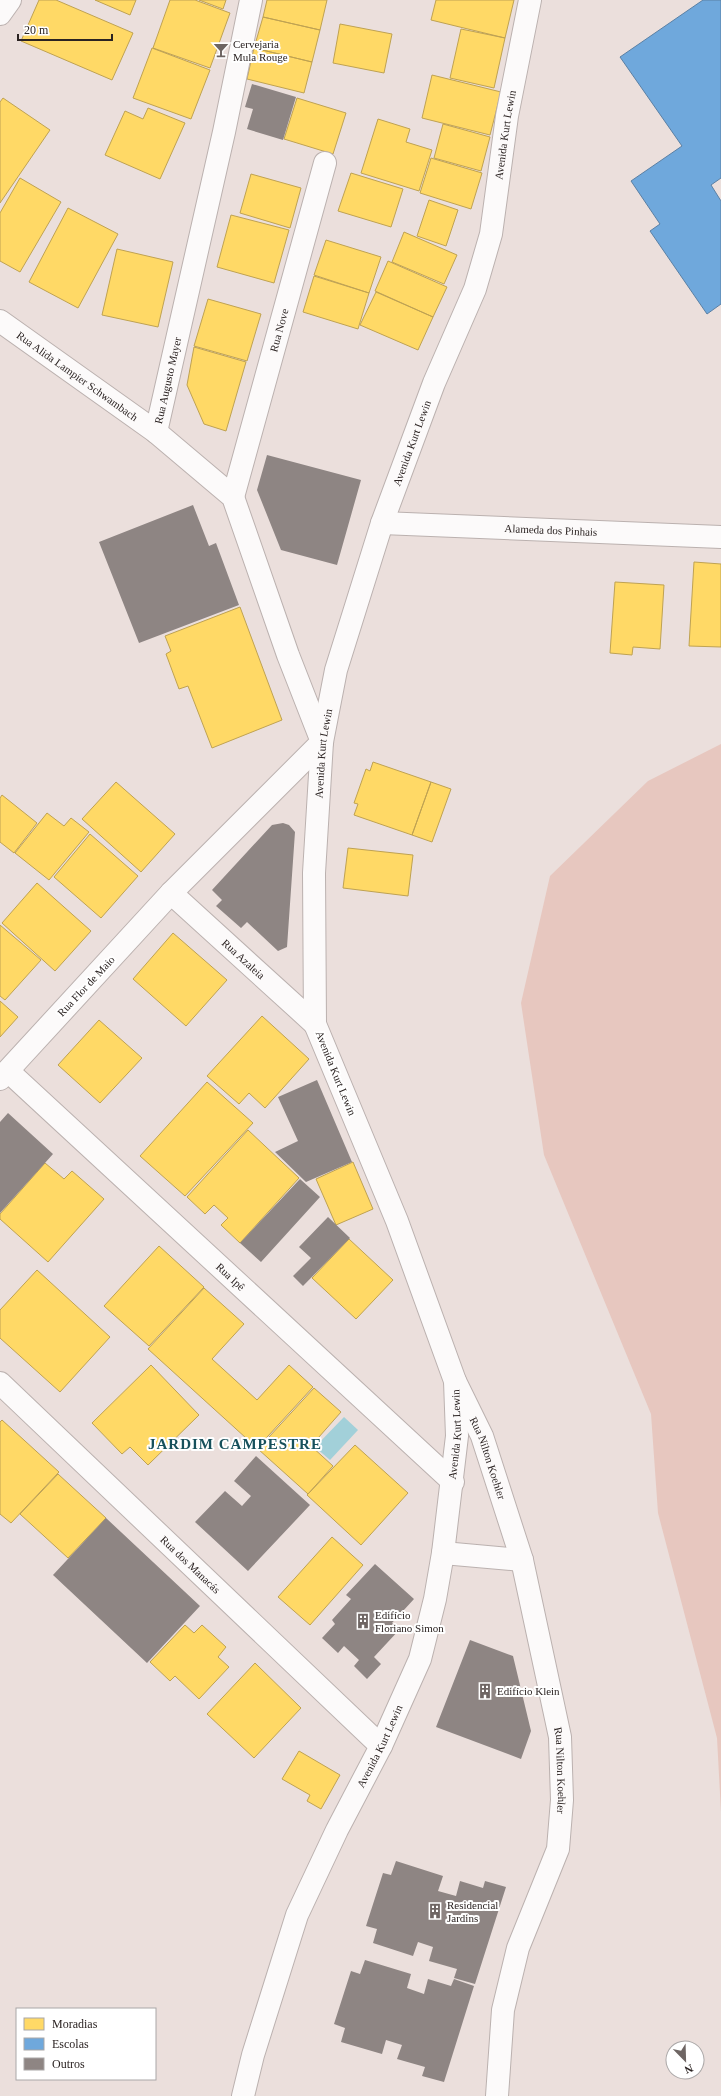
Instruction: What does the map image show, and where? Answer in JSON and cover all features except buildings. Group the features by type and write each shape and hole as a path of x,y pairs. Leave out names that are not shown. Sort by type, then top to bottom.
{"street":[{"path":"0,14 10,0"},
{"name":"Rua Augusto Mayer","path":"233,497 156,432 222,140 251,0"},
{"name":"Avenida Kurt Lewin","path":"243,2096 253,2055 297,1915 337,1830 381,1746 420,1659 436,1599 453,1482 457,1436 455,1381 397,1221 315,1024 314,873 322,742 336,670 382,523 434,383 475,289 491,234 507,116 530,0"},
{"name":"Rua Nove","path":"233,497 324,163"},
{"name":"Rua Alida Lampier Schwambach","path":"0,321 156,432"},
{"path":"233,497 288,655 322,742"},
{"name":"Alameda dos Pinhais","path":"382,523 721,537"},
{"name":"Rua Flor de Maio","path":"4,1075 171,893 322,742"},
{"name":"Rua Azaleia","path":"171,893 315,1024"},
{"name":"Rua Ipê","path":"4,1075 453,1482"},
{"name":"Rua Nilton Koehler","path":"455,1381 482,1436 522,1560 560,1737 562,1800 558,1849 518,1948 503,2010 497,2096"},
{"name":"Rua dos Manacás","path":"0,1383 381,1746"},
{"path":"443,1553 522,1560"}],"shaded area":[{"path":"721,744 721,1812 717,1738 658,1513 651,1414 544,1155 521,1003 550,876 648,781"}],"water":[{"path":"344,1417 358,1430 330,1460 315,1447"}],"place":[{"name":"Cervejaria Mula Rouge","path":"221,50"},
{"name":"Edifício Floriano Simon","path":"363,1621"},
{"name":"Edifício Klein","path":"485,1691"},
{"name":"Residencial Jardins","path":"435,1911"}],"district":[{"name":"JARDIM CAMPESTRE","path":"235,1444"}]}
